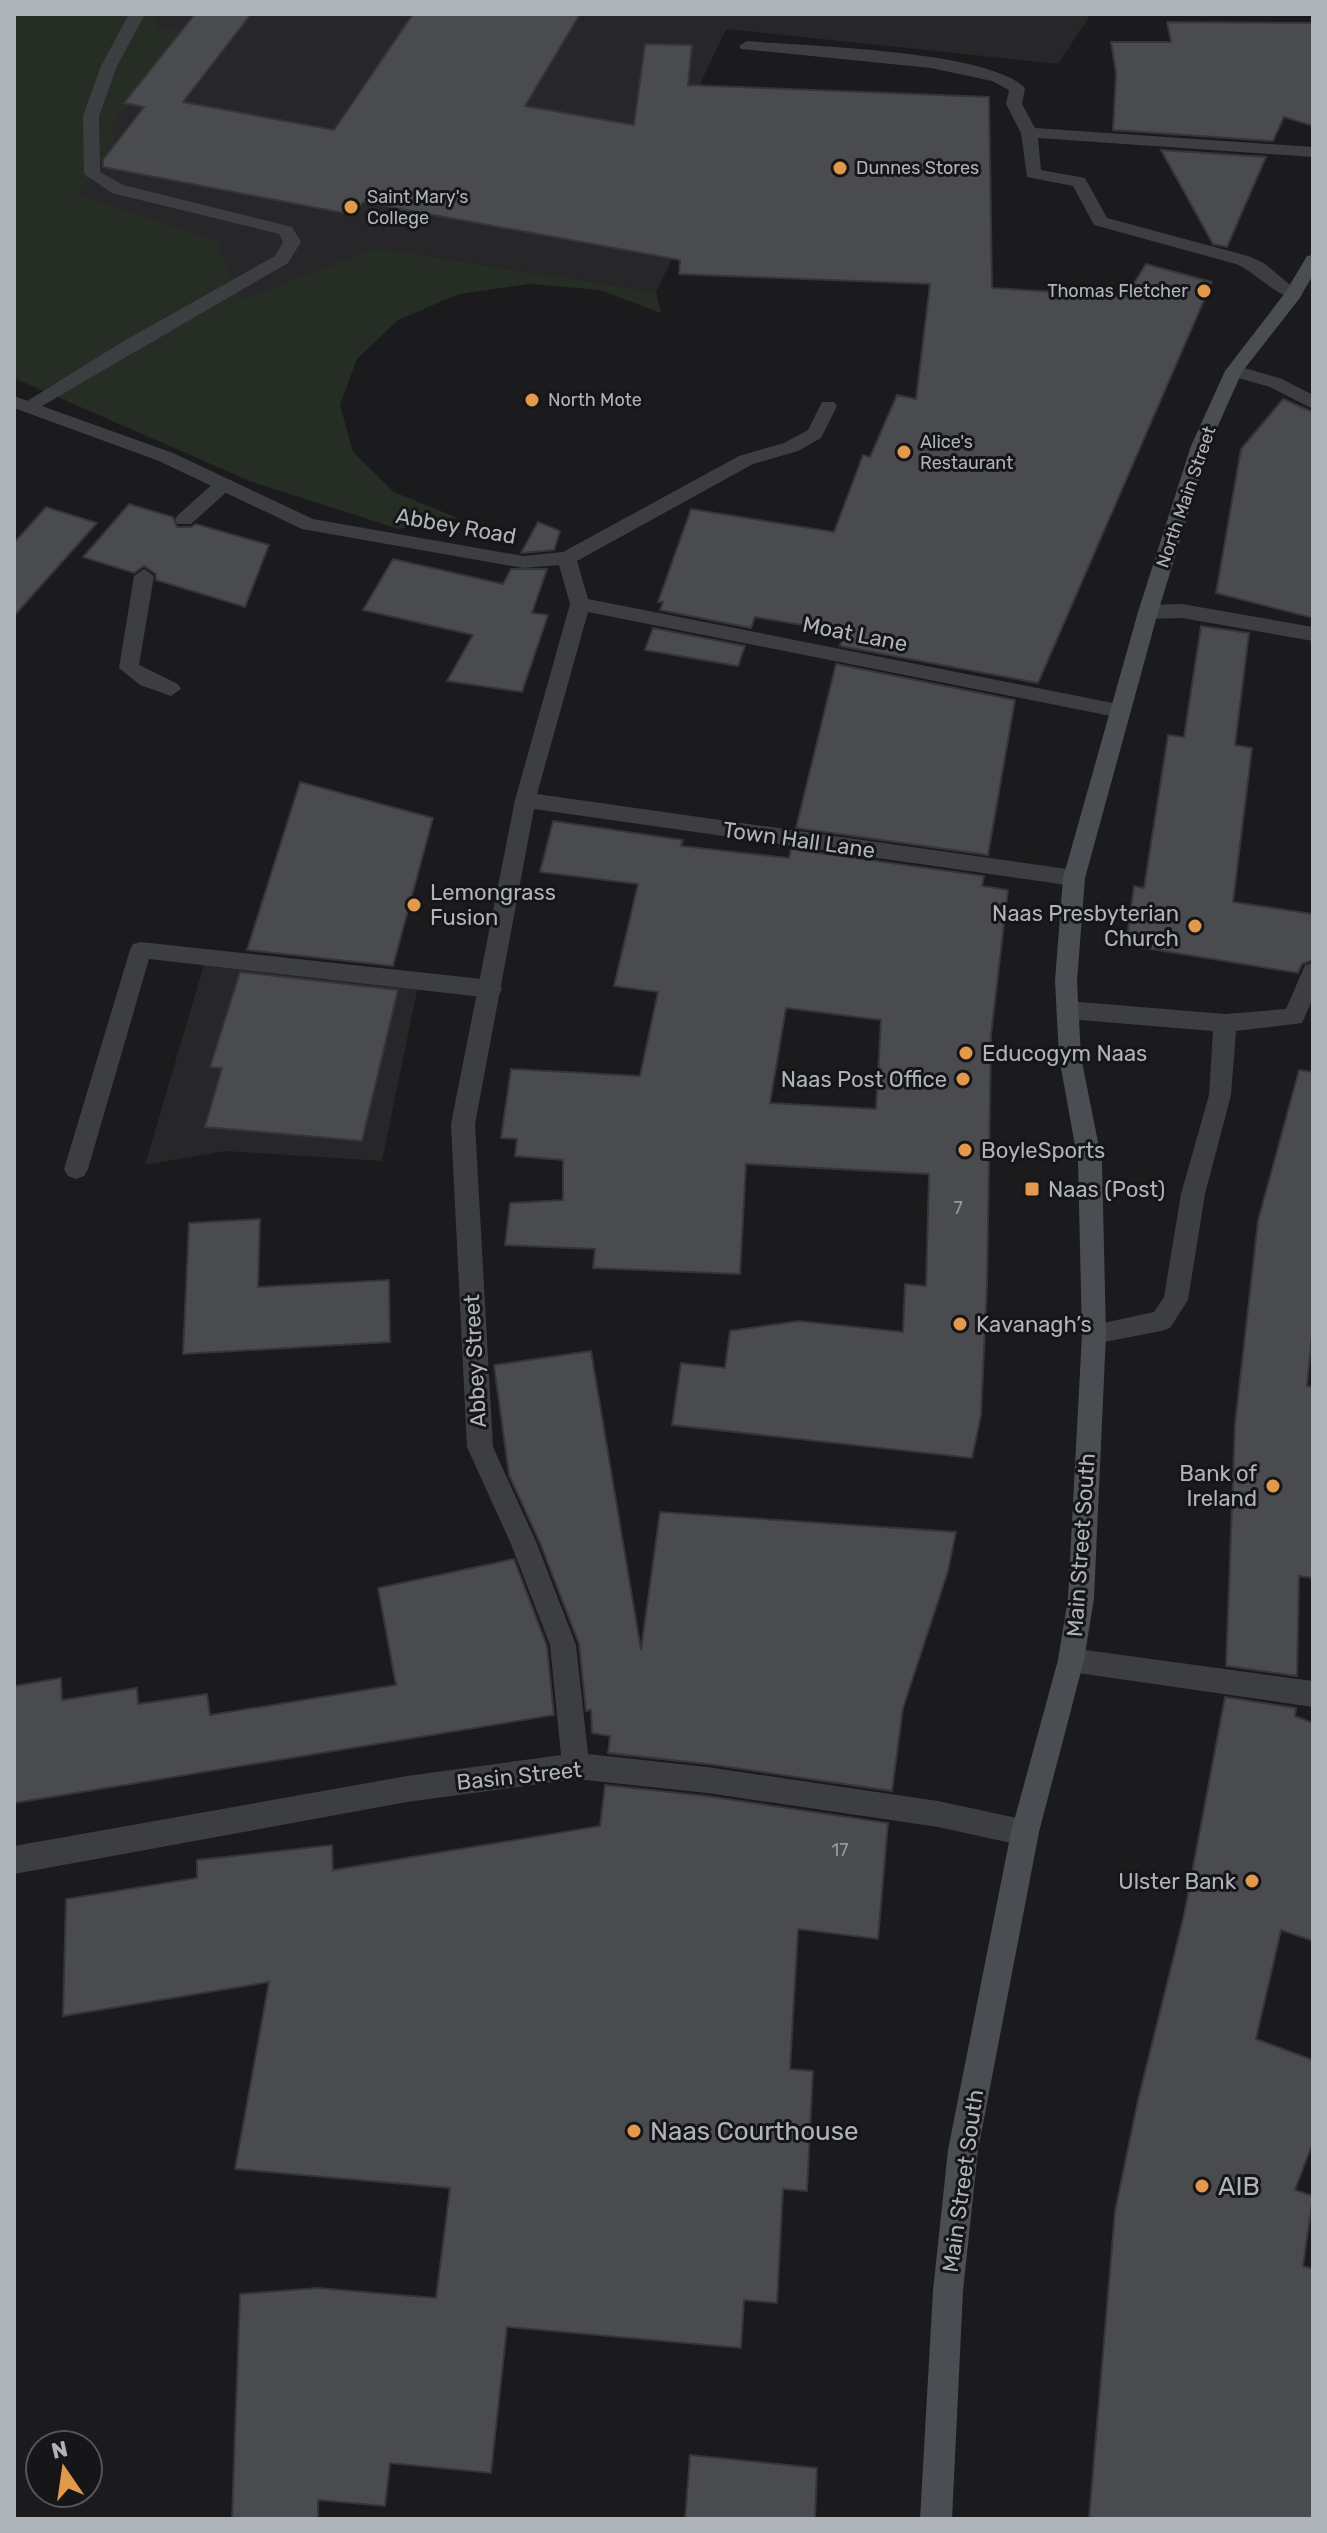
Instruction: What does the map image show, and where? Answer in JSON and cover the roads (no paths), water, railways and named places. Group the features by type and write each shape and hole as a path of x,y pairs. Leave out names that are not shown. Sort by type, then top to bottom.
{"main road":[{"name":"North Main Street","path":"1121,711 1148,612 1200,446 1234,371 1293,295 1313,260"},
{"name":"Main Street South","path":"936,2519 948,2291 963,2150 1025,1832 1071,1660 1081,1598 1094,1334 1090,1162 1070,1057 1066,981 1074,878 1121,711"}],"street":[{"path":"22,404 282,259 292,242 286,231 118,189 92,174 91,116 109,66 137,14"},
{"path":"747,46 961,66 1006,78 1017,88 1014,104 1029,133 1033,173 1079,182 1100,221 1242,260 1258,267 1293,295"},
{"path":"1029,133 1313,152"},
{"path":"1234,371 1276,383 1313,403"},
{"name":"Abbey Road","path":"22,404 166,457 309,525 523,562 567,558"},
{"path":"76,1169 141,950 491,989 525,800 580,604 567,558 746,460 791,447 815,434 828,406"},
{"path":"184,520 224,484"},
{"path":"144,576 129,668 147,680 171,689"},
{"name":"Moat Lane","path":"580,604 1121,711"},
{"path":"1148,612 1182,611 1313,634"},
{"name":"Town Hall Lane","path":"525,800 1074,878"},
{"path":"1068,1010 1225,1023 1294,1017 1313,971"},
{"name":"Abbey Street","path":"491,989 463,1124 480,1447 524,1544 563,1645 576,1766"},
{"path":"1094,1334 1161,1321 1176,1300 1193,1194 1220,1095 1225,1023"},
{"path":"1071,1660 1313,1694"},
{"name":"Basin Street","path":"14,1860 407,1789 576,1766 707,1780 938,1814 1025,1832"}],"place":[{"name":"Dunnes Stores","path":"840,168"},
{"name":"Saint Mary's College","path":"351,207"},
{"name":"Thomas Fletcher","path":"1204,291"},
{"name":"North Mote","path":"532,400"},
{"name":"Alice's Restaurant","path":"904,452"},
{"name":"Lemongrass Fusion","path":"414,905"},
{"name":"Naas Presbyterian Church","path":"1195,926"},
{"name":"Educogym Naas","path":"966,1053"},
{"name":"Naas Post Office","path":"963,1079"},
{"name":"BoyleSports","path":"965,1150"},
{"name":"Naas (Post)","path":"1032,1189"},
{"name":"Kavanagh’s","path":"960,1324"},
{"name":"Bank of Ireland","path":"1273,1486"},
{"name":"Ulster Bank","path":"1252,1881"},
{"name":"Naas Courthouse","path":"634,2131"},
{"name":"AIB","path":"1202,2186"}]}
